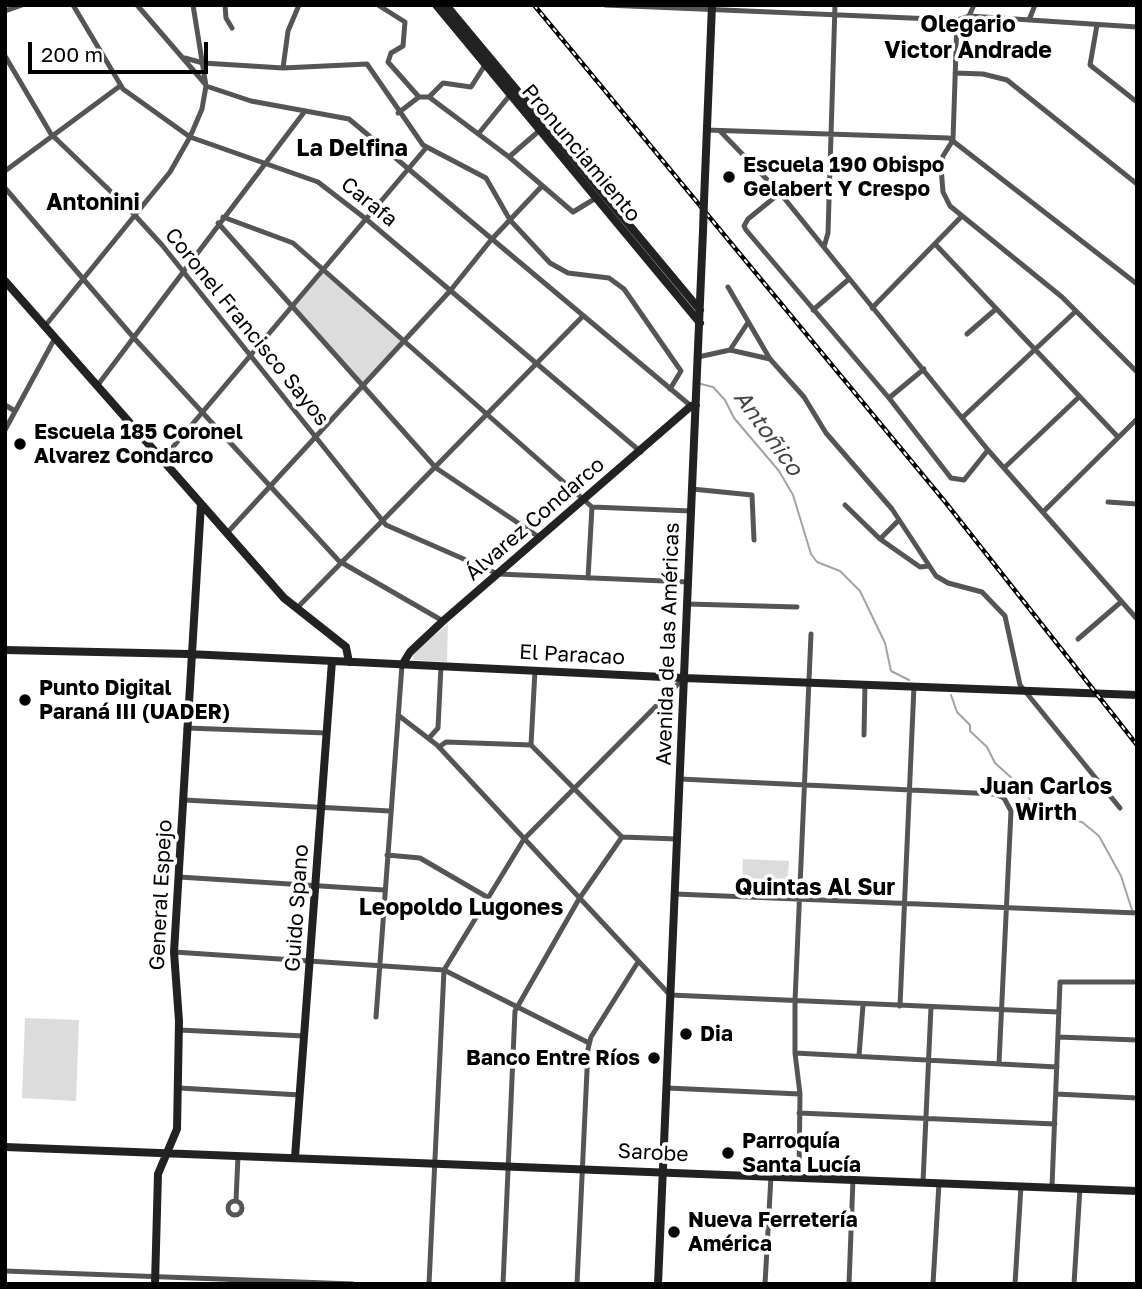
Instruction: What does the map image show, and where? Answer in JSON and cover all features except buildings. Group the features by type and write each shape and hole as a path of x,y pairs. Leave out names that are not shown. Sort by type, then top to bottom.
{"main road":[{"name":"Pronunciamiento","path":"436,5 700,323"},
{"name":"Pronunciamiento","path":"446,5 700,310"},
{"name":"Avenida de las Américas","path":"658,1284 692,489 693,406 700,323 711,7"},
{"path":"5,281 295,610 346,648 349,662"},
{"path":"681,288 701,289"},
{"name":"Álvarez Condarco","path":"402,664 410,652 443,621 693,406"},
{"name":"General Espejo","path":"156,1280 158,1174 177,1129 179,1030 174,952 201,503"},
{"name":"El Paracao","path":"5,650 190,654 684,678 1137,695"},
{"name":"Guido Spano","path":"295,1157 332,662"},
{"name":"Sarobe","path":"5,1147 167,1151 1137,1191"}],"street":[{"path":"5,11 22,5"},
{"name":"Carafa","path":"73,5 120,86 190,137 318,182 366,219 641,452"},
{"path":"137,5 185,58 206,86 251,102 349,119 693,406"},
{"path":"45,326 170,172 190,137 202,110 206,86 193,5"},
{"path":"225,5 226,18 232,28"},
{"path":"283,68 288,31 299,5"},
{"path":"378,5 405,22 405,41 401,49 391,53 388,62 419,97"},
{"path":"607,5 711,7 957,20 969,16 1137,27"},
{"path":"824,247 828,233 835,5"},
{"path":"969,16 974,5"},
{"path":"1029,20 1035,5"},
{"path":"957,20 953,140 942,161 942,187 946,200 1076,311 1137,372"},
{"path":"1097,25 1090,65 1137,102"},
{"name":"Coronel Francisco Sayos","path":"5,56 51,134 135,215 383,522 498,574"},
{"path":"185,58 203,64 283,68 367,64 398,113 426,148 481,173 490,182 510,220 540,255 568,273 609,278 624,289 681,371 670,388"},
{"path":"429,97 443,83 471,87 485,65"},
{"path":"955,73 983,74 1007,80 1137,184"},
{"path":"5,171 51,134 120,86"},
{"path":"479,133 510,95"},
{"path":"398,113 419,97 429,97 479,133 573,212 596,198"},
{"path":"97,386 305,111"},
{"path":"509,157 540,130"},
{"path":"706,130 936,136 953,140 1137,284"},
{"path":"720,131 780,192 988,450 1137,618"},
{"path":"162,460 426,148"},
{"path":"227,533 450,291 491,240 542,186"},
{"path":"5,188 134,338 342,563 443,621"},
{"path":"780,192 748,219 744,226 889,398 954,481 964,480 988,450"},
{"path":"872,308 962,216"},
{"path":"223,217 288,239 592,507 691,511"},
{"path":"218,223 436,468 541,538"},
{"path":"936,245 1118,438"},
{"path":"813,310 849,279"},
{"path":"728,287 747,324 770,359 804,397 826,433 899,520 928,566 948,583 987,596 1005,616 1020,685 1120,808"},
{"path":"967,334 996,309"},
{"path":"963,417 1076,311"},
{"path":"295,610 583,316"},
{"path":"730,350 747,324"},
{"path":"5,429 55,338"},
{"path":"698,357 730,350 770,359"},
{"path":"889,398 923,369"},
{"path":"1004,467 1079,397"},
{"path":"5,405 15,411"},
{"path":"1043,512 1137,419"},
{"path":"692,489 752,495 754,540"},
{"path":"1108,502 1137,504"},
{"path":"845,505 880,538 920,567 928,566"},
{"path":"589,578 592,507"},
{"path":"880,538 899,520"},
{"path":"498,574 688,582"},
{"path":"1078,639 1121,602"},
{"path":"687,604 797,607"},
{"path":"799,1177 800,1094 795,1053 795,1001 811,634"},
{"path":"376,1017 402,664"},
{"path":"429,738 438,728 441,666"},
{"path":"531,745 535,670"},
{"path":"429,1284 444,970 524,839 684,678"},
{"path":"864,735 865,684"},
{"path":"900,1006 914,686"},
{"path":"398,715 439,747 670,995 1058,1012"},
{"path":"186,728 327,733"},
{"path":"439,747 446,742 531,745 622,837 677,839"},
{"path":"680,779 995,794 1004,797 1011,811 999,1063"},
{"path":"184,800 390,811"},
{"path":"503,1284 514,1018 517,1004 579,899 622,837"},
{"path":"387,855 420,858 487,897"},
{"path":"179,877 384,890"},
{"path":"675,894 1137,913"},
{"path":"174,952 444,970 517,1004 589,1043"},
{"path":"577,1284 589,1043 638,962"},
{"path":"1052,1187 1058,1012 1063,980 1137,982"},
{"path":"859,1055 863,1005"},
{"path":"923,1182 931,1007"},
{"path":"179,1030 304,1036"},
{"path":"1058,1037 1137,1040"},
{"path":"795,1053 1057,1067"},
{"path":"179,1088 300,1095"},
{"path":"667,1088 800,1094"},
{"path":"1056,1094 1137,1098"},
{"path":"799,1113 1055,1124"},
{"path":"236,1201 238,1154"},
{"path":"765,1284 771,1176"},
{"path":"849,1284 853,1180"},
{"path":"933,1284 940,1182"},
{"path":"1015,1284 1021,1186"},
{"path":"1074,1284 1080,1188"},
{"path":"5,1271 156,1280 353,1284"}],"shaded area":[{"path":"323,268 403,339 362,384 292,305"},
{"path":"448,624 447,662 413,660 413,653"},
{"path":"743,859 789,861 787,888 742,887"},
{"path":"25,1018 79,1020 76,1101 22,1098"}],"waterway":[{"name":"Antoñico","path":"701,384 713,387 725,400 734,418 779,471 793,495 811,554 817,562 840,571 860,591 885,643 891,671 909,680"},
{"name":"Antoñico","path":"951,695 957,712 970,725 970,731 987,747 995,763 1024,789 1034,808 1047,816 1082,822 1099,836 1121,876 1132,910"}],"railway":[{"path":"534,5 946,503 1137,745"}],"place":[{"name":"Escuela 190 Obispo Gelabert Y Crespo","path":"729,177"},
{"name":"Escuela 185 Coronel Alvarez Condarco","path":"20,444"},
{"name":"Punto Digital Paraná III (UADER)","path":"25,700"},
{"name":"Dia","path":"686,1034"},
{"name":"Banco Entre Ríos","path":"654,1058"},
{"name":"Parroquía Santa Lucía","path":"728,1153"},
{"name":"Nueva Ferretería América","path":"674,1232"}],"district":[{"name":"Olegario Victor Andrade","path":"968,38"},
{"name":"La Delfina","path":"352,149"},
{"name":"Antonini","path":"93,203"},
{"name":"Juan Carlos Wirth","path":"1046,800"},
{"name":"Quintas Al Sur","path":"815,888"},
{"name":"Leopoldo Lugones","path":"461,908"}]}
